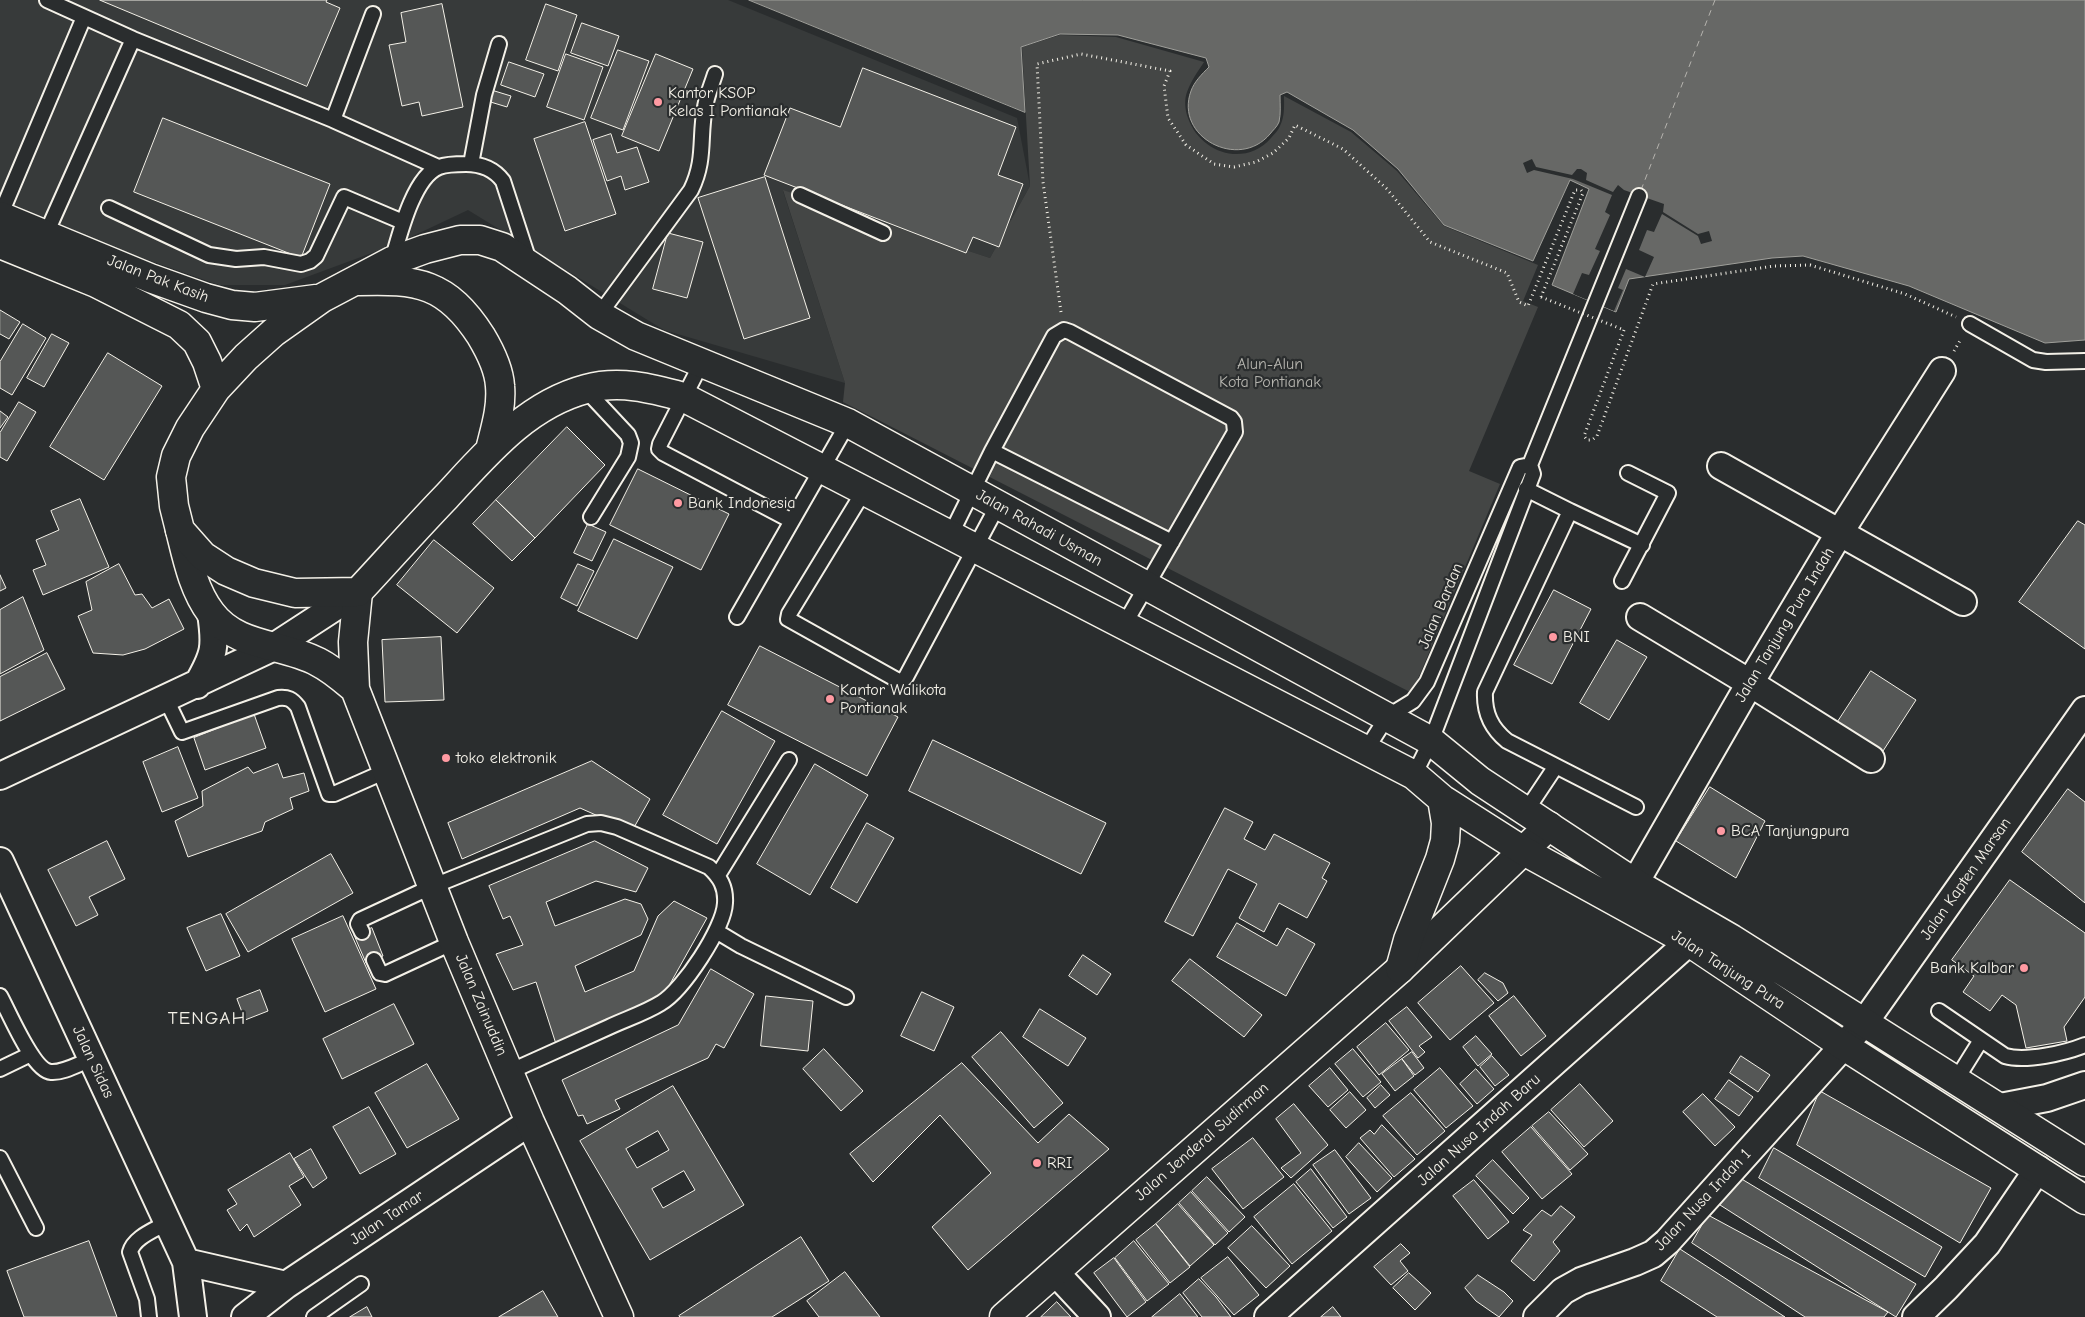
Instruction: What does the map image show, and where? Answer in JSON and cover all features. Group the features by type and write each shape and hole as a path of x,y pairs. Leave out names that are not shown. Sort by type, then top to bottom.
{"main road":[{"name":"Jalan Pak Kasih","path":"0,216 182,290 232,305 255,307 322,298"},
{"name":"Jalan Rahadi Usman","path":"322,298 392,261 425,249 460,240 480,240 502,247 567,290 599,315 636,336 848,424 1431,741"},
{"name":"Jalan Pak Kasih","path":"0,244 96,283 179,325 197,342 207,362 216,389"},
{"path":"353,282 386,280 413,282 435,289 455,302 471,320 485,342 496,366 500,386 500,411 490,450"},
{"name":"Jalan Zainuddin","path":"322,298 274,332 246,357 216,389 190,428 176,456 171,476 174,506 188,563 211,613 228,630 241,637 317,661 335,672 355,689"},
{"path":"180,530 204,556 226,571 254,584 295,592 358,592 490,450 526,418 552,403 586,389 612,385 636,385 683,397 1366,750"},
{"name":"Jalan Zainuddin","path":"358,592 353,642 355,689 454,942 530,1122 619,1317"},
{"name":"Jalan Tanjung Pura","path":"1431,741 1480,781 1635,883 1732,939 2085,1162"},
{"name":"Jalan Tanjung Pura","path":"1366,750 1414,775 1442,799 1522,850 1689,942 1844,1046 2038,1168 2085,1200"},
{"path":"1400,969 1408,940 1440,859 1445,841 1446,822 1442,799"},
{"name":"Jalan Jenderal Sudirman","path":"1004,1317 1400,969 1549,826"}],"street":[{"name":"Jalan Tanjung Pura Indah","path":"1635,883 1750,683 1840,532 1942,370"},
{"path":"1721,466 1962,602"},
{"path":"0,776 197,685 272,648 358,592"},
{"path":"197,685 214,653 215,639 211,613"},
{"path":"1640,617 1871,759"},
{"name":"Jalan Kapten Marsan","path":"1844,1046 1864,1023 2085,710"},
{"name":"Jalan Sidas","path":"0,861 186,1262 193,1317"},
{"name":"Jalan Nusa Indah Baru","path":"1268,1317 1689,942"},
{"name":"Jalan Nusa Indah 1","path":"1537,1317 1563,1291 1575,1284 1653,1254 1667,1242 1844,1046"},
{"path":"2000,1108 2047,1098 2085,1085"},
{"name":"Jalan Tamar","path":"245,1317 286,1286 530,1122"},
{"path":"1916,1317 1987,1244 2038,1168"},
{"path":"186,1262 286,1286"},
{"path":"1055,1272 1097,1317"}],"lane":[{"path":"47,0 133,38 333,120 438,167 471,164 490,169 497,173 503,181 530,266"},
{"path":"333,120 374,14"},
{"path":"0,216 84,17"},
{"path":"46,234 133,38"},
{"path":"471,164 484,95 499,44"},
{"path":"599,315 691,190 698,175 702,158 705,108 716,74"},
{"path":"392,261 403,222 416,191 438,167"},
{"path":"800,196 883,233"},
{"name":"Jalan Bardan","path":"1414,775 1431,741 1532,474 1530,465 1639,196"},
{"path":"109,208 209,255 236,259 264,257 292,264 310,261 316,256 344,197 403,222"},
{"path":"1970,324 2033,360 2046,362 2085,361"},
{"path":"950,536 992,451 1054,336 1064,330 1070,332 1214,408 1231,418 1234,422 1235,432 1124,625"},
{"path":"702,362 660,444 660,449 663,453 792,521"},
{"path":"586,389 628,435 631,442 628,456 591,517"},
{"path":"737,617 848,424"},
{"path":"992,451 1172,542"},
{"name":"Jalan Bardan","path":"1366,750 1387,717 1413,701 1427,682 1520,467 1530,465"},
{"path":"1622,581 1668,493 1628,473"},
{"path":"1526,490 1642,545"},
{"path":"864,491 788,619 792,623 902,681 906,677 976,549 998,505"},
{"path":"1570,511 1485,692 1486,714 1498,734 1507,741 1636,807"},
{"path":"166,699 182,732 278,698 293,700 298,707 329,794 334,794 386,772"},
{"path":"718,875 788,760"},
{"path":"1526,811 1556,766"},
{"path":"362,932 358,924 360,920 431,887 587,824 617,827 709,867 718,875 724,887 725,904 716,931 680,987 662,1002 509,1072"},
{"path":"716,931 741,946 846,997"},
{"path":"374,960 380,973 384,974 454,942"},
{"path":"0,996 38,1066 51,1072 60,1071 92,1058"},
{"path":"1939,1011 2005,1056 2013,1058 2061,1052 2085,1045"},
{"path":"1956,1080 1981,1040"},
{"path":"0,1069 31,1054"},
{"path":"0,1158 36,1228"},
{"path":"149,1317 147,1299 130,1252 132,1246 138,1240 168,1222"},
{"path":"314,1317 361,1284"}],"path":[{"path":"1064,330 1043,182 1037,64 1081,54 1170,72 1164,86 1168,118 1186,145 1214,164 1234,167 1256,162 1273,153 1289,138 1295,125 1343,149 1387,189 1430,242 1507,273 1519,302 1528,306 1575,190 1581,190 1583,193 1541,297 1624,330 1584,436 1587,440 1592,440 1596,436 1653,284 1774,266 1810,265 1905,294 1970,324 1942,370"}],"shaded area":[{"path":"0,0 728,0 1017,118 1030,186 990,258 783,191 845,383 664,330 468,210 396,244 285,285 219,285 0,208"},
{"path":"749,0 2085,0 2085,340 2045,343 1909,286 1803,256 1772,258 1629,279 1616,312 1552,285 1589,189 1570,180 1533,261 1444,225 1398,169 1353,130 1287,92 1280,95 1278,124 1257,145 1242,149 1227,149 1213,144 1200,135 1192,122 1188,108 1192,88 1198,78 1209,67 1206,58 1118,35 1060,34 1021,47 1025,112"}],"green space":[{"name":"Alun-Alun Kota Pontianak","path":"1060,35 1116,37 1204,62 1187,92 1186,112 1194,130 1202,140 1213,148 1224,152 1236,154 1249,152 1260,147 1271,138 1282,122 1284,96 1351,132 1397,171 1444,226 1538,265 1523,301 1538,307 1469,471 1500,484 1412,693 843,402 845,383 783,190 990,258 1030,186 1022,47"}],"pier":[{"path":"1532,159 1536,167 1572,175 1577,169 1581,169 1587,173 1586,180 1613,192 1618,185 1624,190 1664,204 1663,212 1698,234 1709,231 1712,241 1701,244 1698,236 1662,214 1654,232 1647,230 1639,250 1654,257 1645,277 1626,269 1618,288 1623,290 1614,311 1573,294 1582,273 1589,275 1600,251 1595,249 1610,215 1605,212 1612,195 1573,179 1534,170 1527,173 1523,163"}],"building":[{"path":"100,0 327,0 326,2 340,8 307,86"},
{"path":"442,4 463,107 422,116 419,102 402,106 389,45 406,42 401,13"},
{"path":"546,4 577,15 558,71 526,60"},
{"path":"582,23 619,36 608,66 571,53"},
{"path":"618,50 649,61 623,130 591,118"},
{"path":"566,54 603,67 584,120 547,107"},
{"name":"Kantor KSOP Kelas I Pontianak","path":"656,54 693,69 659,151 622,136"},
{"path":"509,62 544,74 535,97 501,85"},
{"path":"863,68 1016,127 998,175 1023,184 999,247 973,237 966,253 764,175 790,108 840,127"},
{"path":"488,89 511,96 507,107 484,100"},
{"path":"163,118 330,184 301,258 134,192"},
{"path":"585,122 616,214 565,231 534,139"},
{"path":"611,134 617,153 637,147 649,182 625,190 621,176 607,181 593,140"},
{"path":"765,177 810,318 744,339 698,198"},
{"path":"668,233 703,242 687,298 653,289"},
{"path":"0,310 20,322 9,339 0,334"},
{"path":"23,324 46,338 12,395 0,388 0,362"},
{"path":"52,334 69,343 44,387 27,378"},
{"path":"108,353 162,386 104,480 50,447"},
{"path":"19,402 36,412 7,461 0,457 0,433"},
{"path":"0,411 8,417 0,428"},
{"path":"567,427 605,465 535,538 496,500"},
{"path":"638,469 729,514 701,570 610,525"},
{"path":"80,499 109,567 43,595 33,570 46,565 36,540 59,530 51,511"},
{"path":"496,500 535,538 512,561 473,524"},
{"path":"2078,521 2085,525 2085,649 2019,602"},
{"path":"588,524 606,532 592,561 574,553"},
{"path":"614,539 673,567 637,639 578,611"},
{"path":"434,540 494,588 457,633 397,585"},
{"path":"119,564 135,595 142,594 152,608 169,599 184,629 145,649 123,655 93,653 78,616 92,610 86,582"},
{"path":"578,564 594,571 577,606 561,598"},
{"path":"0,575 6,588 0,591"},
{"name":"BNI","path":"1554,590 1591,609 1552,684 1514,665"},
{"path":"23,597 44,650 0,674 0,610"},
{"path":"441,637 444,700 385,702 382,640"},
{"path":"1617,640 1647,657 1609,720 1580,703"},
{"path":"760,646 898,717 867,776 728,705"},
{"path":"47,653 65,689 0,721 0,677"},
{"path":"1871,671 1916,700 1883,751 1837,723"},
{"path":"722,711 775,741 717,844 663,815"},
{"path":"254,714 266,748 205,770 194,738"},
{"path":"933,740 1106,823 1081,874 909,791"},
{"path":"178,747 198,798 162,812 143,762"},
{"path":"592,761 650,799 632,831 580,808 462,859 448,823"},
{"path":"278,764 283,778 304,773 309,791 290,798 293,809 265,822 262,831 188,857 175,821 203,806 202,791 248,767 253,773"},
{"path":"815,764 868,795 810,895 757,864"},
{"name":"BCA Tanjungpura","path":"1710,787 1765,821 1736,878 1676,841"},
{"path":"2068,789 2085,802 2085,903 2022,852"},
{"path":"1225,808 1253,822 1244,839 1265,850 1274,834 1330,863 1322,878 1327,881 1307,918 1279,903 1264,932 1239,918 1257,884 1228,869 1193,936 1165,922"},
{"path":"867,823 894,838 857,903 831,888"},
{"path":"107,841 125,879 89,897 98,915 76,926 48,870"},
{"path":"595,841 648,868 636,892 596,881 546,902 555,926 625,899 641,904 648,919 641,935 575,966 585,992 634,971 658,916 674,901 707,918 661,1000 556,1044 536,982 513,990 496,954 523,945 510,916 503,919 489,886"},
{"path":"331,854 353,893 248,952 226,914"},
{"name":"Bank Kalbar","path":"2010,880 2085,933 2085,997 2064,1027 2067,1041 2026,1048 2016,1005 2002,995 1990,1011 1963,992 1974,976 1952,960"},
{"path":"221,914 240,956 206,971 187,928"},
{"path":"343,916 376,989 325,1012 292,939"},
{"path":"1237,923 1277,946 1287,928 1315,944 1286,996 1217,957"},
{"path":"372,928 383,956 366,963 354,935"},
{"path":"1083,955 1111,974 1097,995 1069,976"},
{"path":"1190,959 1262,1015 1244,1037 1172,981"},
{"path":"1461,966 1494,1003 1450,1040 1418,1003"},
{"path":"711,969 754,994 724,1048 716,1044 708,1058 615,1100 620,1109 587,1124 583,1115 578,1116 562,1080 678,1025"},
{"path":"1485,973 1503,983 1508,993 1498,1001 1478,980"},
{"path":"260,990 268,1011 245,1020 237,999"},
{"path":"922,992 954,1007 934,1051 901,1036"},
{"path":"766,996 813,1001 808,1051 761,1046"},
{"path":"1514,996 1546,1036 1521,1056 1489,1016"},
{"path":"394,1004 414,1044 342,1079 323,1039"},
{"path":"1407,1007 1432,1037 1419,1046 1425,1052 1418,1058 1389,1021"},
{"path":"1040,1009 1086,1038 1068,1066 1023,1037"},
{"path":"1386,1023 1409,1050 1379,1075 1357,1047"},
{"name":"RRI","path":"1001,1032 1063,1103 1034,1128 972,1057"},
{"path":"1476,1036 1492,1054 1478,1066 1463,1047"},
{"path":"824,1049 863,1091 841,1111 803,1069"},
{"path":"1353,1049 1381,1082 1363,1097 1335,1064"},
{"path":"1412,1052 1424,1068 1415,1075 1402,1059"},
{"path":"1492,1056 1509,1075 1495,1086 1480,1067"},
{"path":"1741,1056 1770,1075 1758,1092 1730,1073"},
{"path":"1402,1059 1414,1076 1395,1091 1382,1074"},
{"name":"RRI","path":"962,1063 1038,1143 1069,1114 1109,1149 968,1270 932,1227 991,1173 940,1115 873,1182 850,1154"},
{"path":"427,1064 459,1119 407,1148 375,1093"},
{"path":"1330,1068 1348,1090 1328,1107 1309,1086"},
{"path":"1440,1068 1473,1106 1446,1128 1414,1090"},
{"path":"1476,1069 1494,1089 1477,1104 1460,1084"},
{"path":"1729,1080 1753,1097 1739,1116 1715,1099"},
{"path":"1580,1084 1613,1121 1584,1147 1551,1110"},
{"path":"1381,1085 1390,1095 1375,1108 1367,1098"},
{"path":"673,1086 744,1205 650,1260 580,1141","holes":["658,1131 669,1150 637,1168 626,1149","684,1171 695,1190 663,1208 652,1189"]},
{"path":"1820,1091 1991,1188 1960,1243 1797,1145"},
{"path":"1350,1092 1366,1110 1346,1128 1330,1110"},
{"path":"1411,1093 1445,1131 1417,1155 1383,1116"},
{"path":"1703,1094 1735,1127 1715,1146 1683,1112"},
{"path":"1294,1104 1328,1145 1291,1178 1281,1168 1301,1153 1276,1119"},
{"path":"369,1107 396,1154 360,1174 333,1127"},
{"path":"1549,1112 1588,1154 1570,1170 1532,1126"},
{"path":"1382,1125 1415,1159 1394,1177 1360,1138 1370,1130 1374,1134"},
{"path":"1531,1127 1572,1174 1542,1199 1502,1152"},
{"path":"1253,1138 1284,1177 1243,1209 1212,1169"},
{"path":"1359,1143 1392,1178 1377,1192 1346,1157"},
{"path":"1774,1148 1942,1247 1925,1277 1759,1178"},
{"path":"311,1149 327,1178 313,1188 294,1159"},
{"path":"1335,1150 1371,1198 1349,1214 1313,1165"},
{"path":"290,1153 304,1177 289,1186 301,1205 254,1237 247,1224 240,1231 227,1210 237,1204 228,1190"},
{"path":"1493,1160 1529,1198 1513,1214 1476,1176"},
{"path":"1311,1169 1347,1217 1333,1228 1296,1182"},
{"path":"1207,1177 1245,1217 1229,1232 1192,1191"},
{"path":"1740,1178 1916,1284 1896,1317 1720,1205"},
{"path":"1474,1180 1509,1222 1488,1239 1453,1196"},
{"path":"1294,1184 1332,1231 1292,1264 1254,1217"},
{"path":"1191,1192 1228,1233 1215,1245 1179,1203"},
{"path":"1178,1204 1214,1245 1190,1266 1156,1224"},
{"path":"1561,1206 1575,1217 1553,1242 1560,1251 1534,1281 1511,1261 1532,1235 1523,1230 1542,1210 1551,1216"},
{"path":"1708,1215 1888,1312 1884,1317 1805,1317 1692,1243"},
{"path":"1156,1224 1190,1267 1170,1283 1136,1240"},
{"path":"1252,1226 1290,1266 1266,1288 1228,1248"},
{"path":"801,1237 829,1281 772,1317 679,1316"},
{"path":"89,1241 117,1317 24,1317 7,1271"},
{"path":"1134,1241 1169,1284 1147,1301 1115,1258"},
{"path":"1401,1244 1410,1253 1400,1261 1408,1271 1391,1285 1374,1267"},
{"path":"1680,1249 1785,1317 1717,1317 1661,1281"},
{"path":"1228,1257 1259,1295 1234,1315 1201,1278"},
{"path":"1114,1258 1146,1302 1127,1317 1094,1273"},
{"path":"845,1272 880,1317 819,1317 807,1301"},
{"path":"1409,1273 1431,1293 1415,1310 1393,1288"},
{"path":"1478,1275 1504,1292 1513,1301 1499,1317 1476,1301 1465,1288"},
{"path":"1199,1279 1231,1317 1202,1317 1183,1293"},
{"path":"543,1291 558,1317 499,1317"},
{"path":"1180,1294 1198,1317 1152,1317"},
{"path":"1057,1302 1071,1317 1041,1317"},
{"path":"367,1307 372,1317 350,1317"},
{"path":"1333,1307 1341,1317 1321,1317"}],"ferry route":[{"path":"1641,190 1715,0"}],"place":[{"name":"Kantor KSOP Kelas I Pontianak","path":"658,102"},
{"name":"Bank Indonesia","path":"678,503"},
{"name":"BNI","path":"1553,637"},
{"name":"Kantor Walikota Pontianak","path":"830,699"},
{"name":"toko elektronik","path":"446,758"},
{"name":"BCA Tanjungpura","path":"1721,831"},
{"name":"Bank Kalbar","path":"2024,968"},
{"name":"RRI","path":"1037,1163"}],"district":[{"name":"TENGAH","path":"207,1019"}]}
